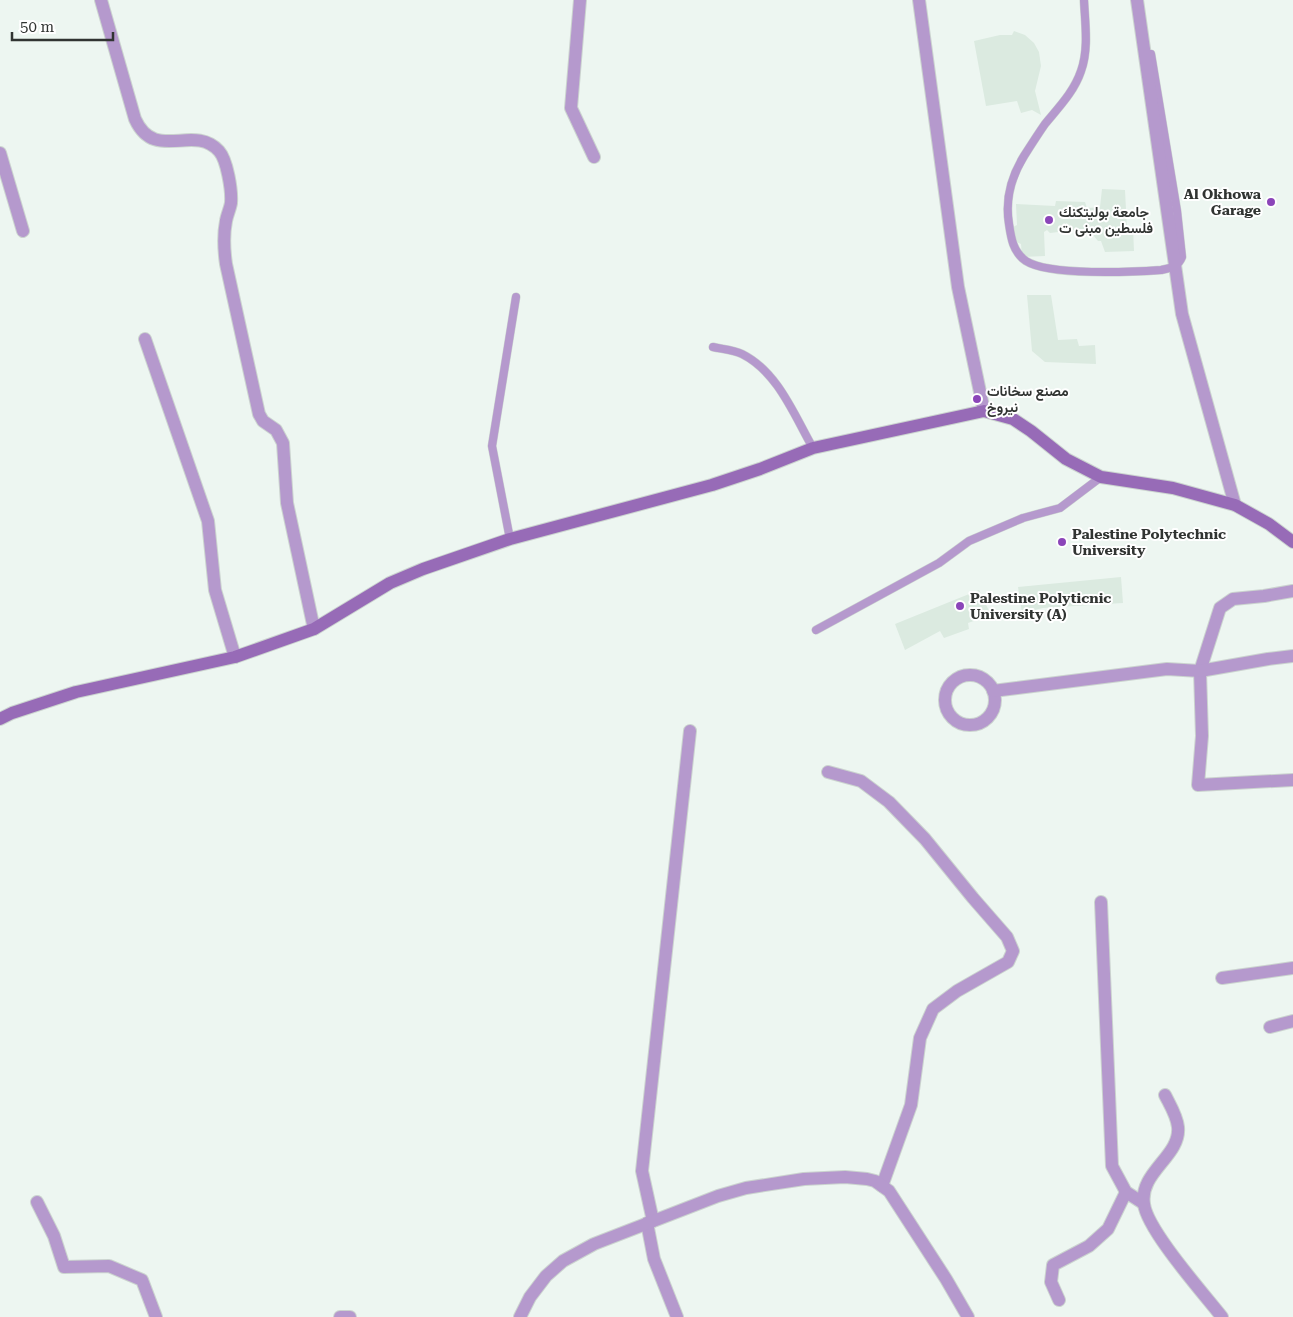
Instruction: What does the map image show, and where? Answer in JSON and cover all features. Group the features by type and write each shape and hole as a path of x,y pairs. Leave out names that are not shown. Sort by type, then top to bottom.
{"street":[{"path":"101,0 135,119 140,130 160,142 196,140 207,142 220,152 226,162 231,202 224,240 226,264 259,414 263,421 276,430 282,443 287,503 314,629"},
{"path":"580,0 571,108 594,157"},
{"path":"919,0 958,287 984,412"},
{"path":"1137,0 1182,314 1235,505"},
{"path":"0,153 23,231"},
{"path":"145,339 208,521 215,590 235,656"},
{"path":"0,719 12,713 76,692 235,656 314,629 390,583 423,569 510,540 712,485 813,448 984,412 1013,419 1066,459 1101,477 1173,488 1235,505 1269,524 1293,542"},
{"path":"1293,591 1264,596 1233,598 1220,608 1200,671 1202,736 1198,785 1293,780"},
{"path":"993,691 1167,670 1200,671 1268,658 1293,656"},
{"path":"677,1317 654,1259 642,1171 690,731"},
{"path":"828,772 861,781 889,802 926,838 973,898 1007,936 1013,951 1008,962 957,991 934,1009 920,1038 911,1104 882,1186"},
{"path":"1101,902 1112,1166 1126,1192 1143,1203"},
{"path":"1222,978 1293,968"},
{"path":"1270,1027 1293,1021"},
{"path":"1165,1095 1176,1118 1178,1132 1172,1148 1145,1187 1143,1203 1150,1223 1174,1257 1222,1317"},
{"path":"520,1317 530,1297 546,1276 563,1261 594,1244 718,1196 746,1188 804,1179 845,1177 866,1179 882,1186 895,1198 968,1317"},
{"path":"1059,1300 1051,1282 1053,1265 1089,1246 1108,1229 1126,1192"},
{"path":"37,1202 54,1236 64,1267 109,1266 142,1280 156,1317"},
{"path":"340,1317 350,1317"}],"lane":[{"path":"1084,0 1085,50 1081,73 1068,96 1044,126 1023,158 1015,174 1007,204 1012,243 1025,260 1038,266 1052,269 1121,272 1161,270 1179,264 1182,258 1177,211 1142,0"},
{"path":"510,540 492,446 516,297"},
{"path":"713,347 741,353 760,366 776,383 813,448"},
{"path":"816,630 939,563 969,541 1023,518 1060,508 1101,477"}],"shaded area":[{"path":"1014,31 1025,35 1034,43 1039,52 1041,66 1035,91 1041,115 1032,110 1021,113 1017,101 986,106 974,41 1000,35 1012,35"},
{"path":"1102,189 1125,190 1127,229 1133,228 1134,251 1105,252 1101,241 1098,241 1093,235 1092,228 1050,233 1047,230 1044,232 1045,256 1022,257 1021,244 1014,241 1013,227 1017,225 1016,204 1055,206 1056,201 1085,202 1087,208 1100,207"},
{"path":"1027,295 1051,295 1058,340 1077,339 1079,346 1095,345 1096,364 1045,362 1032,351"},
{"path":"1121,577 1123,603 1043,608 1022,613 1018,587"},
{"path":"979,590 991,615 968,623 969,629 944,638 940,631 905,650 895,624"}],"place":[{"name":"Al Okhowa Garage","path":"1271,202"},
{"name":"جامعة بوليتكنك فلسطين مبنى ت","path":"1049,220"},
{"name":"مصنع سخانات نيروخ","path":"977,399"},
{"name":"Palestine Polytechnic University","path":"1062,542"},
{"name":"Palestine Polyticnic University (A)","path":"960,606"}]}
